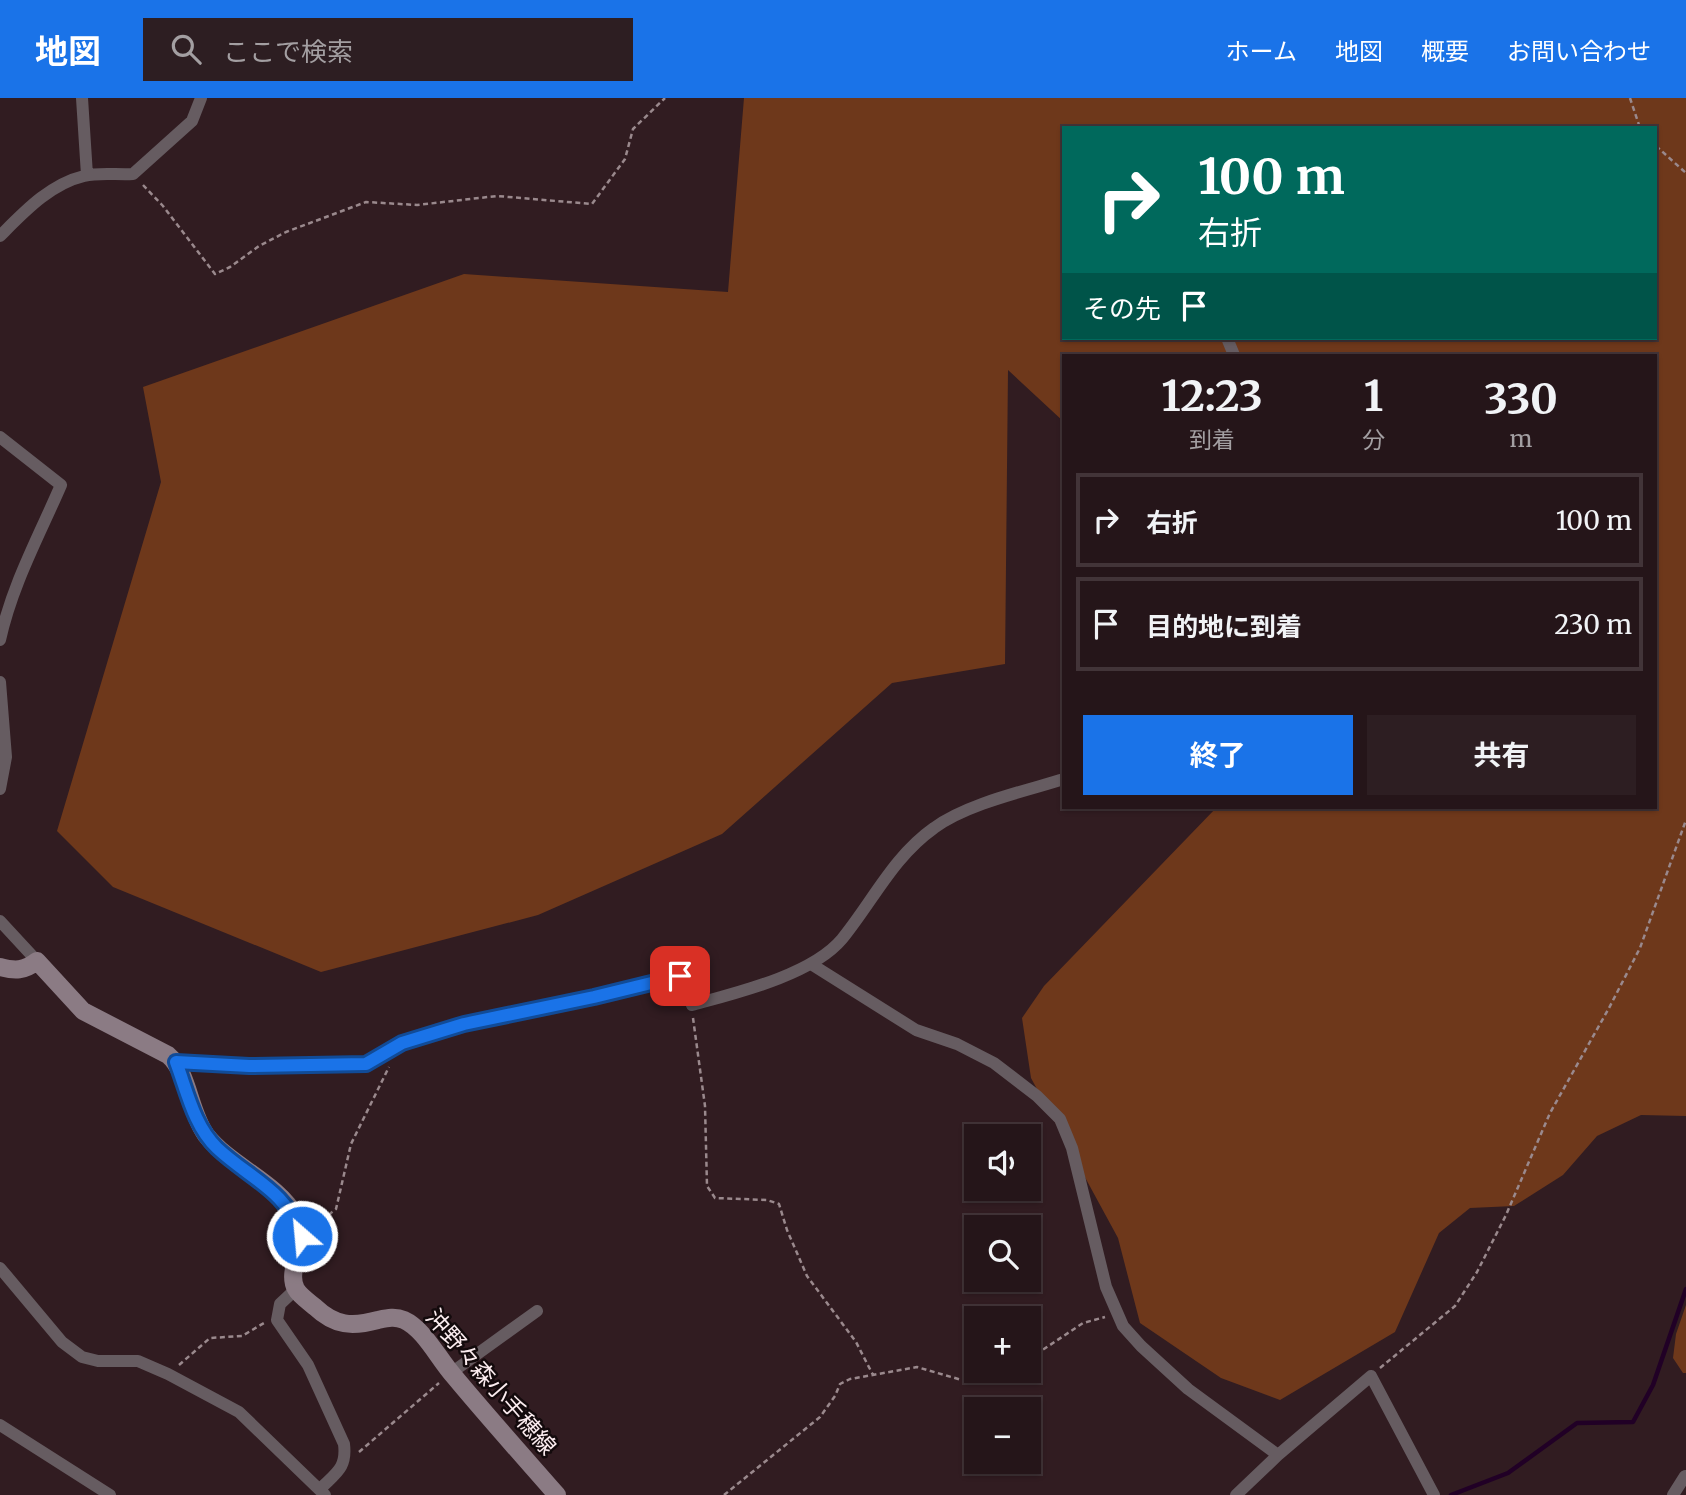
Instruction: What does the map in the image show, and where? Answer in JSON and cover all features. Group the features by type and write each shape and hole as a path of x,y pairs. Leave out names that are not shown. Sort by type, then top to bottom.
{"main road":[{"path":"0,967 26,970 37,961 83,1011 158,1049 176,1062 197,1118 216,1148 283,1201 295,1217 302,1236 292,1274 296,1289"},
{"name":"沖野々森小手穂線","path":"296,1289 326,1318 345,1325 390,1317 402,1319 414,1327 557,1495"}],"street":[{"path":"82,98 87,175"},
{"path":"0,236 31,205 70,180 87,175 133,174 192,121 201,98"},
{"path":"0,437 61,485 26,561 5,618 0,640"},
{"path":"0,682 6,758 0,789"},
{"path":"176,1062 249,1066 366,1064 402,1043 464,1024 680,976 692,1005 747,990 811,964 841,941 889,871 934,827 981,804 1062,780"},
{"path":"0,921 37,961"},
{"path":"811,964 915,1030 957,1044 995,1063 1037,1096 1060,1119 1072,1148 1106,1287 1123,1326 1188,1389 1278,1455"},
{"path":"0,1268 62,1342 82,1357 98,1361 138,1361 239,1412 323,1492 343,1465 344,1444 308,1365 278,1320 280,1304 296,1289"},
{"path":"451,1373 537,1311"},
{"path":"1236,1495 1278,1455 1371,1376 1434,1495"},
{"path":"0,1425 110,1495"},
{"path":"1673,1495 1685,1476"}],"path":[{"path":"133,174 163,206 215,274 286,232 366,202 417,205 496,196 592,204 625,159 633,129 665,98"},
{"path":"1630,98 1639,126"},
{"path":"1657,147 1686,173"},
{"path":"1371,1376 1455,1306 1476,1272 1506,1215 1550,1112 1640,948 1686,820"},
{"path":"692,1005 705,1106 707,1186 715,1198 766,1199 779,1204 807,1276 856,1342 873,1375"},
{"path":"302,1236 336,1209 351,1144 402,1043"},
{"path":"1041,1351 1083,1323 1116,1313"},
{"path":"168,1374 210,1338 242,1336 277,1314"},
{"path":"724,1495 820,1417 840,1384 850,1379 917,1367 964,1382"},
{"path":"343,1465 451,1373"}],"shaded area":[{"path":"744,98 1686,98 1686,1116 1641,1115 1597,1136 1563,1175 1514,1206 1470,1208 1439,1233 1395,1332 1280,1400 1221,1378 1140,1323 1118,1238 1031,1078 1022,1018 1044,986 1215,809 1657,809 1657,354 1062,354 1062,420 1008,370 1005,664 892,683 722,834 538,915 321,972 113,887 57,831 161,482 143,387 464,274 728,292"},
{"path":"1686,1305 1686,1373 1683,1373 1673,1358 1676,1334"}],"waterway":[{"path":"1451,1495 1508,1473 1577,1423 1633,1422 1653,1385 1686,1289"}],"route":[{"path":"302,1236 295,1217 283,1201 216,1148 204,1132 176,1062 249,1066 366,1064 402,1043 464,1024 680,976"}]}
